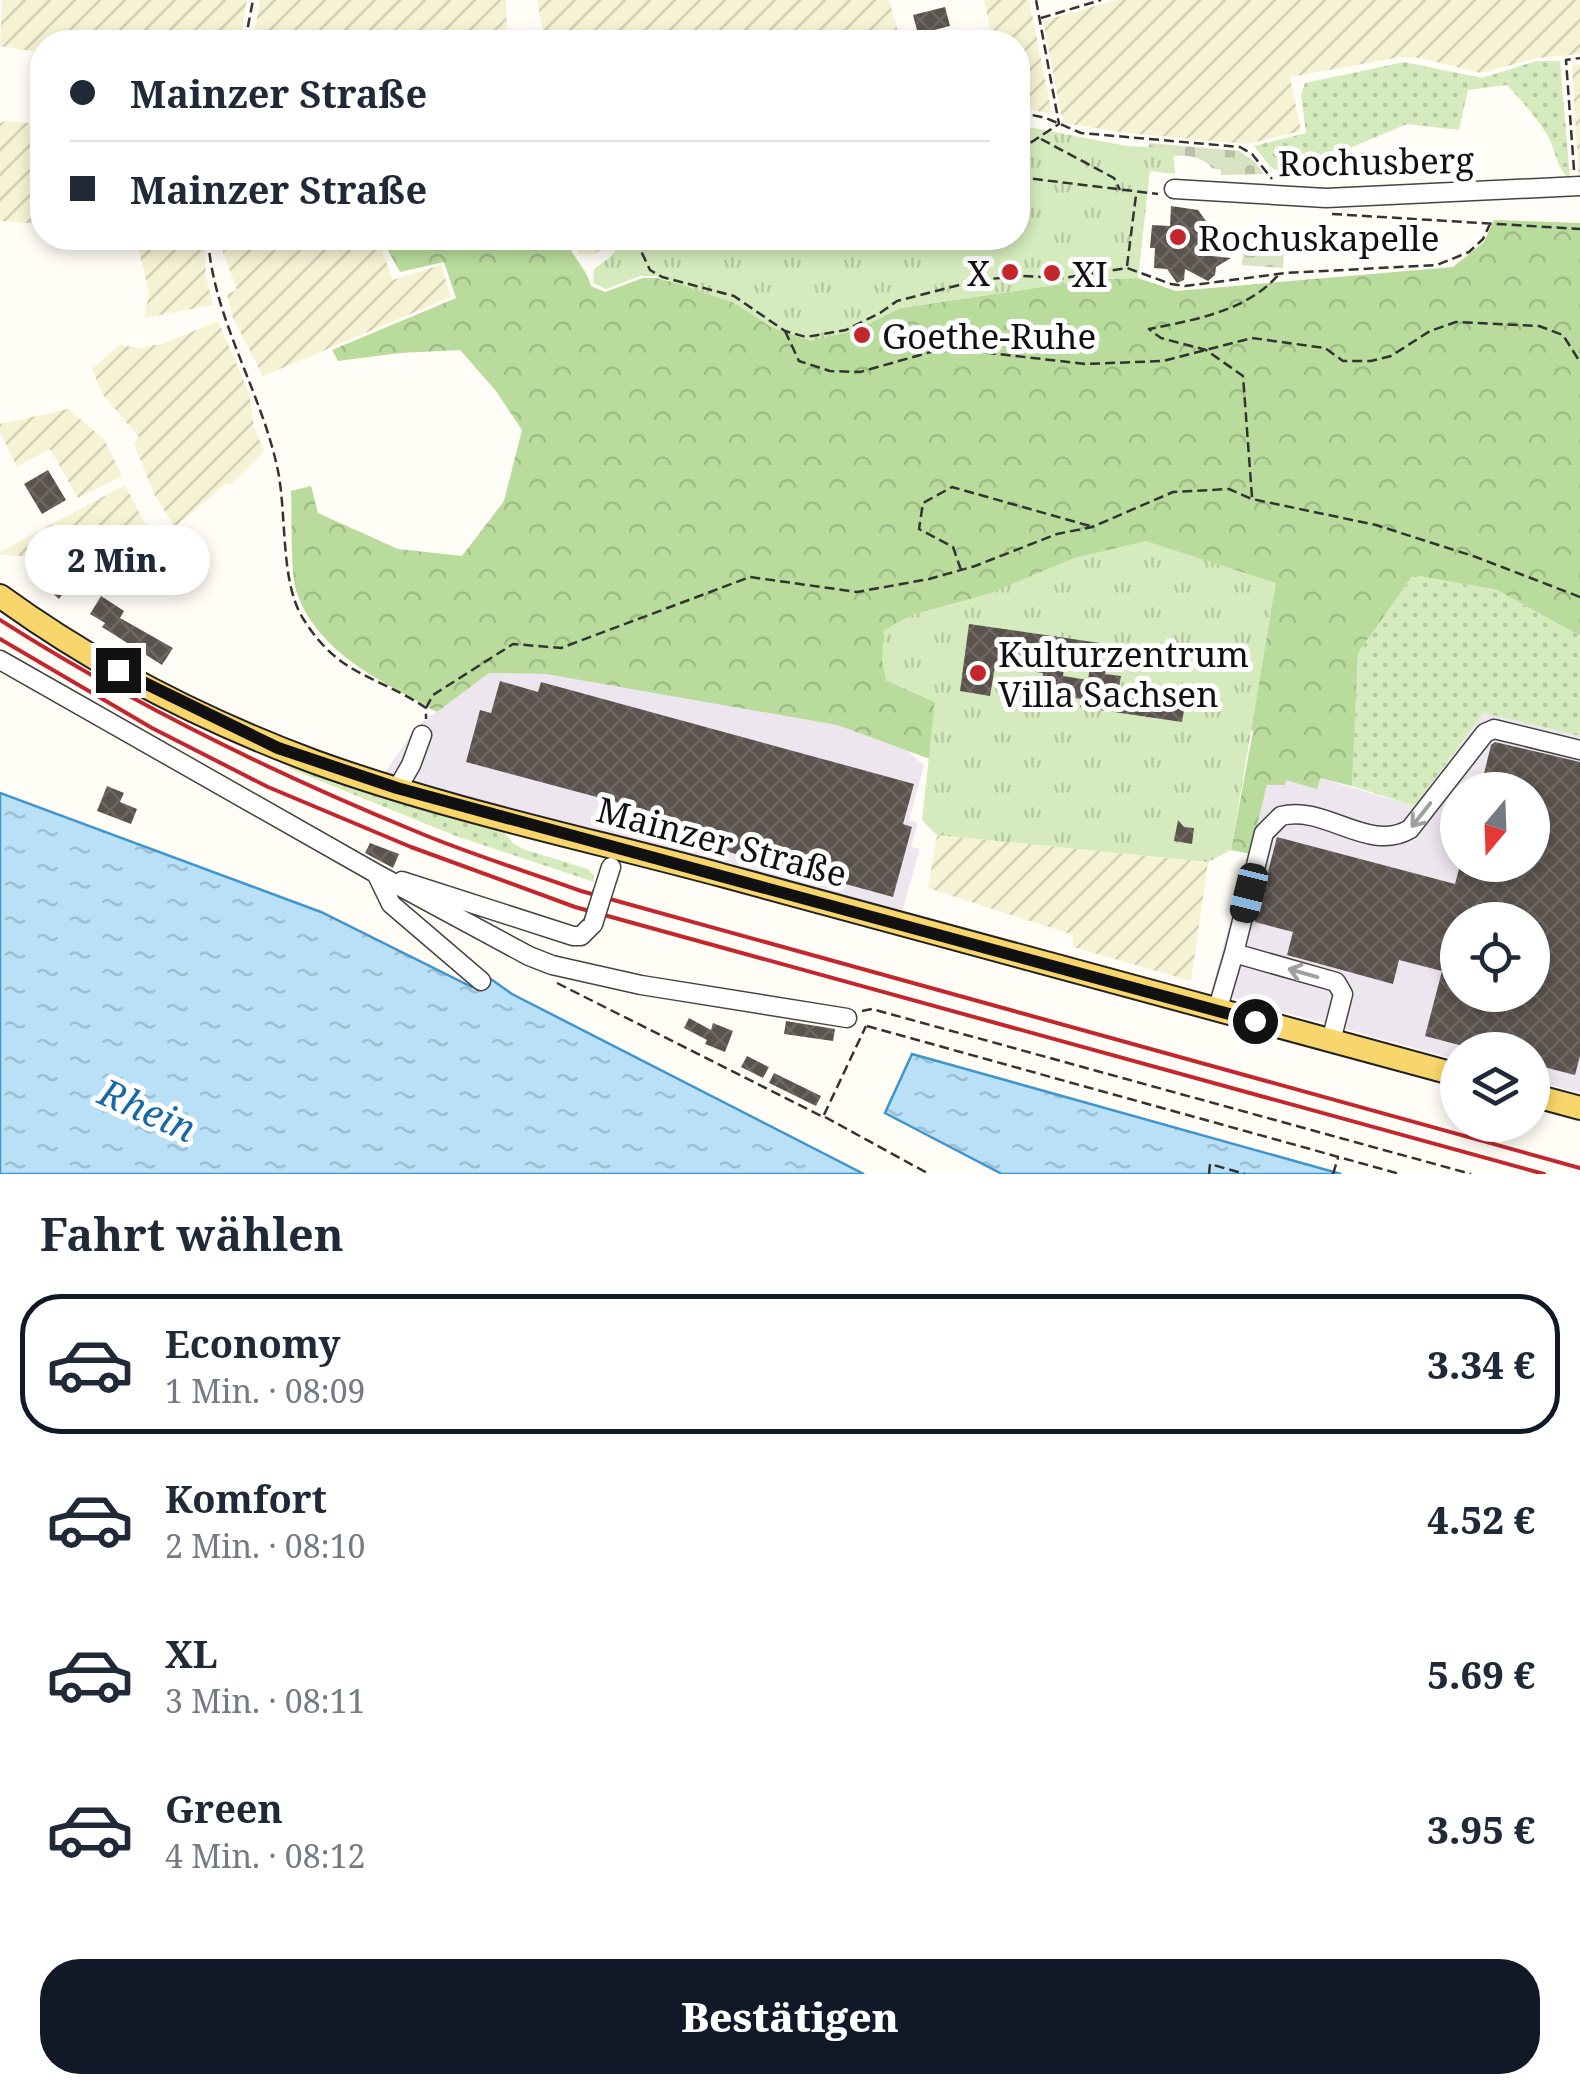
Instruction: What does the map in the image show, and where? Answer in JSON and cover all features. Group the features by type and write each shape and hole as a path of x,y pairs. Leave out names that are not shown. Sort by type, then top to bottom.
{"main road":[{"name":"Mainzer Straße","path":"0,596 118,670 226,725 317,762 397,788 1440,1070"},
{"path":"1550,1097 1578,1101"}],"street":[{"name":"Rochusberg","path":"1174,189 1326,198 1578,186"},
{"path":"0,660 377,874 552,966 641,985 847,1018"},
{"path":"1217,1011 1264,833 1281,816 1305,814 1378,836 1400,835 1410,829 1485,734 1494,729 1580,750"},
{"path":"397,788 422,735"},
{"path":"377,874 581,936 593,924 611,867"},
{"path":"377,874 390,904 481,981"},
{"path":"1234,953 1336,982 1343,994 1331,1041"}],"path":[{"path":"247,30 253,0"},
{"path":"1036,0 1059,124"},
{"path":"1040,19 1101,0"},
{"path":"1578,186 1566,60 1580,58"},
{"path":"1030,115 1081,132 1240,147 1270,172 1274,196"},
{"path":"1030,144 1059,124"},
{"path":"1040,139 1114,178 1120,191"},
{"path":"1030,180 1136,193 1158,194 1174,189"},
{"path":"1127,268 1136,193"},
{"path":"1330,214 1580,229"},
{"path":"641,250 650,270 734,296 785,331 806,338 846,330 897,301 979,280 1062,278 1127,268 1185,286 1278,274 1438,265 1469,252 1484,239 1490,224"},
{"path":"210,250 219,298 277,468 291,597 314,634 347,668 426,708"},
{"path":"1252,499 1243,376 1206,350 1160,338 1150,329 1209,317 1259,292 1278,274"},
{"path":"785,331 799,361 830,372 860,372 945,348 1086,364 1163,361 1252,338 1325,348 1344,360 1371,361 1391,356 1430,331 1456,322 1538,326 1563,336 1580,362"},
{"path":"962,570 953,547 920,530 923,503 952,487 1092,527"},
{"path":"422,735 426,708 433,695 513,644 561,648 750,577 857,592 929,579 1057,534 1092,527 1173,492 1229,490 1252,499 1376,526 1476,557 1580,598"},
{"path":"549,979 823,1116 929,1174"},
{"path":"847,1018 872,1009 1471,1174"},
{"path":"847,1018 1400,1174"},
{"path":"823,1116 866,1026"},
{"path":"1333,1174 1338,1158"},
{"path":"1209,1174 1210,1164 1245,1174"}],"shaded area":[{"path":"2,0 247,0 242,30 30,30 30,51 0,46"},
{"path":"260,0 506,0 507,30 255,30"},
{"path":"537,0 889,0 898,30 543,30"},
{"path":"984,0 1029,0 1052,114 1030,109 1030,30 990,30"},
{"path":"1116,0 1580,0 1580,54 1537,58 1481,73 1401,57 1290,77 1301,131 1247,144 1063,123 1043,21"},
{"path":"1580,64 1580,183 1579,183 1572,65"},
{"path":"0,123 30,123 30,223 0,221"},
{"path":"139,250 204,250 213,305 144,318 149,294"},
{"path":"223,250 382,250 393,280 441,265 451,297 263,376 233,318 227,294 237,290"},
{"path":"577,250 600,250 593,255 578,254"},
{"path":"218,321 249,393 254,427 264,451 230,485 227,483 175,527 155,496 134,444 139,437 103,395 92,369 119,345 140,348 165,343"},
{"path":"68,409 104,439 122,476 78,498 50,449 17,467 0,432 0,424"},
{"path":"125,485 151,535 94,586 85,579 90,573 49,544 25,556 0,555 0,552"},
{"path":"489,673 546,674 708,700 837,725 908,751 924,766 909,820 918,823 911,847 920,849 901,915 384,774 416,727"},
{"path":"1482,713 1580,736 1580,1093 1550,1085 1550,1032 1440,1032 1440,1055 1211,992 1267,784 1320,778 1415,806"},
{"path":"937,835 1208,862 1191,981 1073,947 1073,935 928,888"}],"green space":[{"path":"1536,61 1560,61 1570,179 1559,165 1543,129 1507,85 1468,90 1459,130 1407,124 1314,163 1289,178 1270,166 1254,146 1306,133 1301,95 1305,83 1404,62 1482,78"},
{"path":"1030,127 1127,146 1173,148 1175,174 1150,171 1138,278 1096,279 900,308 854,331 810,341 771,327 734,303 656,276 640,276 606,289 593,283 594,269 616,250 1030,250"},
{"path":"1149,143 1239,151 1264,174 1221,175 1221,170 1190,156 1147,159"},
{"path":"1494,220 1580,223 1580,636 1497,590 1413,575 1358,653 1352,786 1320,778 1317,789 1286,780 1285,785 1267,785 1250,854 1231,850 1253,731 988,594 913,615 885,630 886,680 935,702 930,759 837,725 546,674 489,673 437,712 375,678 337,650 307,615 297,593 291,491 311,486 318,513 398,549 462,556 504,501 522,430 496,391 460,350 338,361 332,350 456,298 444,262 400,272 388,250 571,250 591,286 605,292 643,278 657,278 854,331 900,308 1096,279 1138,278 1176,291 1453,267 1484,242"},
{"path":"1244,235 1285,237 1283,268 1242,265"},
{"path":"1146,541 1276,583 1231,850 1208,862 937,835 922,820 935,702 886,680 882,660 884,630 913,615 988,594 1074,558"},
{"path":"1413,575 1497,590 1580,636 1580,736 1483,713 1415,806 1352,786 1358,653"},
{"path":"286,767 307,768 497,825 523,849 588,869 594,882 456,836"}],"water":[{"name":"Rhein","path":"0,793 321,912 472,987 488,977 512,994 864,1174 0,1174"},
{"path":"912,1054 1341,1174 1002,1174 885,1113"}],"building":[{"path":"945,7 950,26 917,30 913,15"},
{"name":"Rochuskapelle","path":"1171,206 1198,210 1206,221 1202,255 1231,258 1216,267 1215,275 1208,281 1185,269 1184,280 1177,283 1167,269 1154,268 1155,248 1150,248 1152,225 1170,226"},
{"path":"48,470 66,500 42,514 24,484"},
{"path":"46,557 75,577 59,599 33,576"},
{"path":"101,596 124,611 120,618 173,648 162,665 102,627 105,623 90,614"},
{"name":"Kulturzentrum Villa Sachsen","path":"969,624 1100,643 1098,658 1066,653 1063,676 1088,680 1090,667 1121,676 1119,687 1181,696 1180,704 1185,705 1182,722 1080,707 1082,699 1041,693 1043,673 995,666 990,696 960,691"},
{"path":"500,681 538,692 541,682 914,784 903,824 912,827 893,897 659,833 664,815 466,762 480,710 491,713"},
{"path":"1495,742 1580,762 1580,1056 1575,1075 1550,1069 1550,1032 1440,1032 1440,1040 1425,1036 1440,979 1440,1012 1550,1012 1550,902 1440,902 1440,970 1399,960 1393,984 1287,955 1293,932 1255,922 1277,837 1440,882 1550,882 1550,772 1484,772"},
{"path":"107,786 124,793 120,802 137,809 131,824 97,811"},
{"path":"1178,820 1184,827 1194,828 1192,844 1174,841"},
{"path":"370,843 399,854 393,868 365,853"},
{"path":"689,1018 711,1030 713,1023 733,1031 725,1052 705,1044 707,1040 684,1028"},
{"path":"786,1021 835,1029 833,1041 784,1034"},
{"path":"747,1056 769,1067 763,1078 741,1067"},
{"path":"774,1073 821,1096 816,1106 769,1083"}],"railway":[{"path":"0,620 151,708 308,785 456,847 581,891 1580,1168"},
{"path":"0,639 152,728 268,787 411,847 575,907 1544,1174"}],"place":[{"name":"Rochuskapelle","path":"1178,237"},
{"name":"X","path":"1010,272"},
{"name":"XI","path":"1052,273"},
{"name":"Goethe-Ruhe","path":"862,335"},
{"name":"Kulturzentrum Villa Sachsen","path":"978,673"}],"route":[{"path":"118,670 278,748 397,788 1255,1021"}]}
